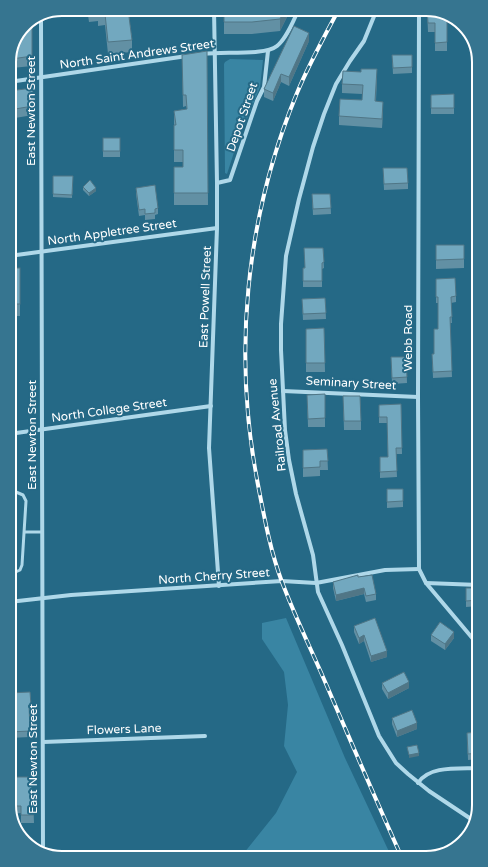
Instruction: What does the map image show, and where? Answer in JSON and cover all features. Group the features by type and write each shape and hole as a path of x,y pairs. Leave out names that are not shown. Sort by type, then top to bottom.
{"street":[{"name":"East Powell Street","path":"214,16 217,228 209,448 219,586"},
{"path":"268,51 276,47 295,16"},
{"name":"Railroad Avenue","path":"374,16 364,41 336,84 324,114 313,147 299,199 286,256 281,324 283,390 289,460 296,494 313,555 318,592 342,645 379,736 396,763 418,782 470,818"},
{"name":"Webb Road","path":"419,16 419,570 426,584 472,638"},
{"name":"East Newton Street","path":"41,21 43,847"},
{"name":"North Saint Andrews Street","path":"200,54 215,52 268,51"},
{"name":"Depot Street","path":"217,183 230,180 257,101 264,87 268,51"},
{"name":"North Saint Andrews Street","path":"16,81 192,56"},
{"name":"North Appletree Street","path":"16,255 217,228"},
{"name":"Seminary Street","path":"283,390 418,397"},
{"name":"North College Street","path":"16,433 211,406"},
{"name":"North Cherry Street","path":"16,601 43,597 282,581 316,583 385,570 419,570"},
{"path":"426,584 472,586"},
{"name":"Flowers Lane","path":"43,742 205,736"},
{"path":"418,782 422,777 435,770 472,768"}],"lane":[{"path":"16,492 23,494 26,501 22,565 20,570 16,572"},
{"path":"25,532 42,532"}],"shaded area":[{"path":"230,59 263,60 260,87 237,143 227,174 225,173 224,64"},
{"path":"286,618 345,758 389,851 246,851 276,813 297,772 284,746 288,705 284,672 262,639 262,623"}],"building":[{"path":"105,16 129,16 132,40 108,42"},
{"path":"224,16 282,16 280,19 252,22 224,22"},
{"path":"428,16 441,18 447,21 447,42 435,43 435,23 428,23"},
{"path":"294,26 309,33 289,77 281,74 273,93 264,89"},
{"path":"32,27 32,56 16,58 19,44"},
{"path":"207,51 208,193 174,193 174,167 183,167 183,150 174,150 174,125 176,125 174,111 187,109 186,95 183,95 182,55"},
{"path":"392,55 412,55 412,67 393,68"},
{"path":"361,69 377,69 375,101 383,102 382,119 339,116 340,99 362,100 363,85 342,84 343,71 361,72"},
{"path":"33,88 33,106 16,109 16,90"},
{"path":"454,94 454,108 431,108 431,95"},
{"path":"103,138 120,138 120,151 103,151"},
{"path":"383,168 407,168 408,183 384,184"},
{"path":"53,176 73,176 72,195 53,194"},
{"path":"90,180 96,188 89,193 83,187"},
{"path":"155,185 158,208 155,209 155,213 145,214 145,209 139,210 136,188"},
{"path":"312,194 330,194 331,208 313,209"},
{"path":"436,245 464,245 464,259 436,260"},
{"path":"304,248 323,248 324,262 322,263 322,281 303,281 303,268 305,268"},
{"path":"16,268 20,268 20,304 16,304"},
{"path":"455,278 456,296 451,297 452,317 450,317 452,371 433,372 432,354 434,354 434,329 438,329 438,297 436,297 436,279"},
{"path":"325,298 326,313 303,314 302,299"},
{"path":"324,328 325,363 306,363 306,329"},
{"path":"391,357 406,357 407,377 392,378"},
{"path":"325,394 325,418 308,419 307,395"},
{"path":"343,396 360,396 361,421 344,421"},
{"path":"401,404 402,448 396,448 397,471 380,472 380,457 388,457 387,417 379,417 379,405"},
{"path":"327,449 328,461 320,461 320,467 303,468 303,450"},
{"path":"387,489 403,489 403,501 387,502"},
{"path":"358,575 358,577 372,575 376,594 366,596 364,588 336,595 333,582"},
{"path":"466,588 472,588 472,601 466,601"},
{"path":"375,618 387,651 371,656 364,635 359,638 354,626"},
{"path":"440,622 454,632 445,644 431,635"},
{"path":"404,672 409,682 388,693 382,683"},
{"path":"30,692 30,731 16,732 16,693"},
{"path":"412,710 417,723 397,731 392,718"},
{"path":"467,733 472,733 472,754 468,754"},
{"path":"417,745 419,753 409,755 407,747"},
{"path":"16,777 31,777 34,815 21,815 21,806 16,806"}],"railway":[{"path":"335,16 297,93 279,141 265,189 255,239 248,289 245,339 246,390 251,440 259,490 278,571 399,851"}]}
